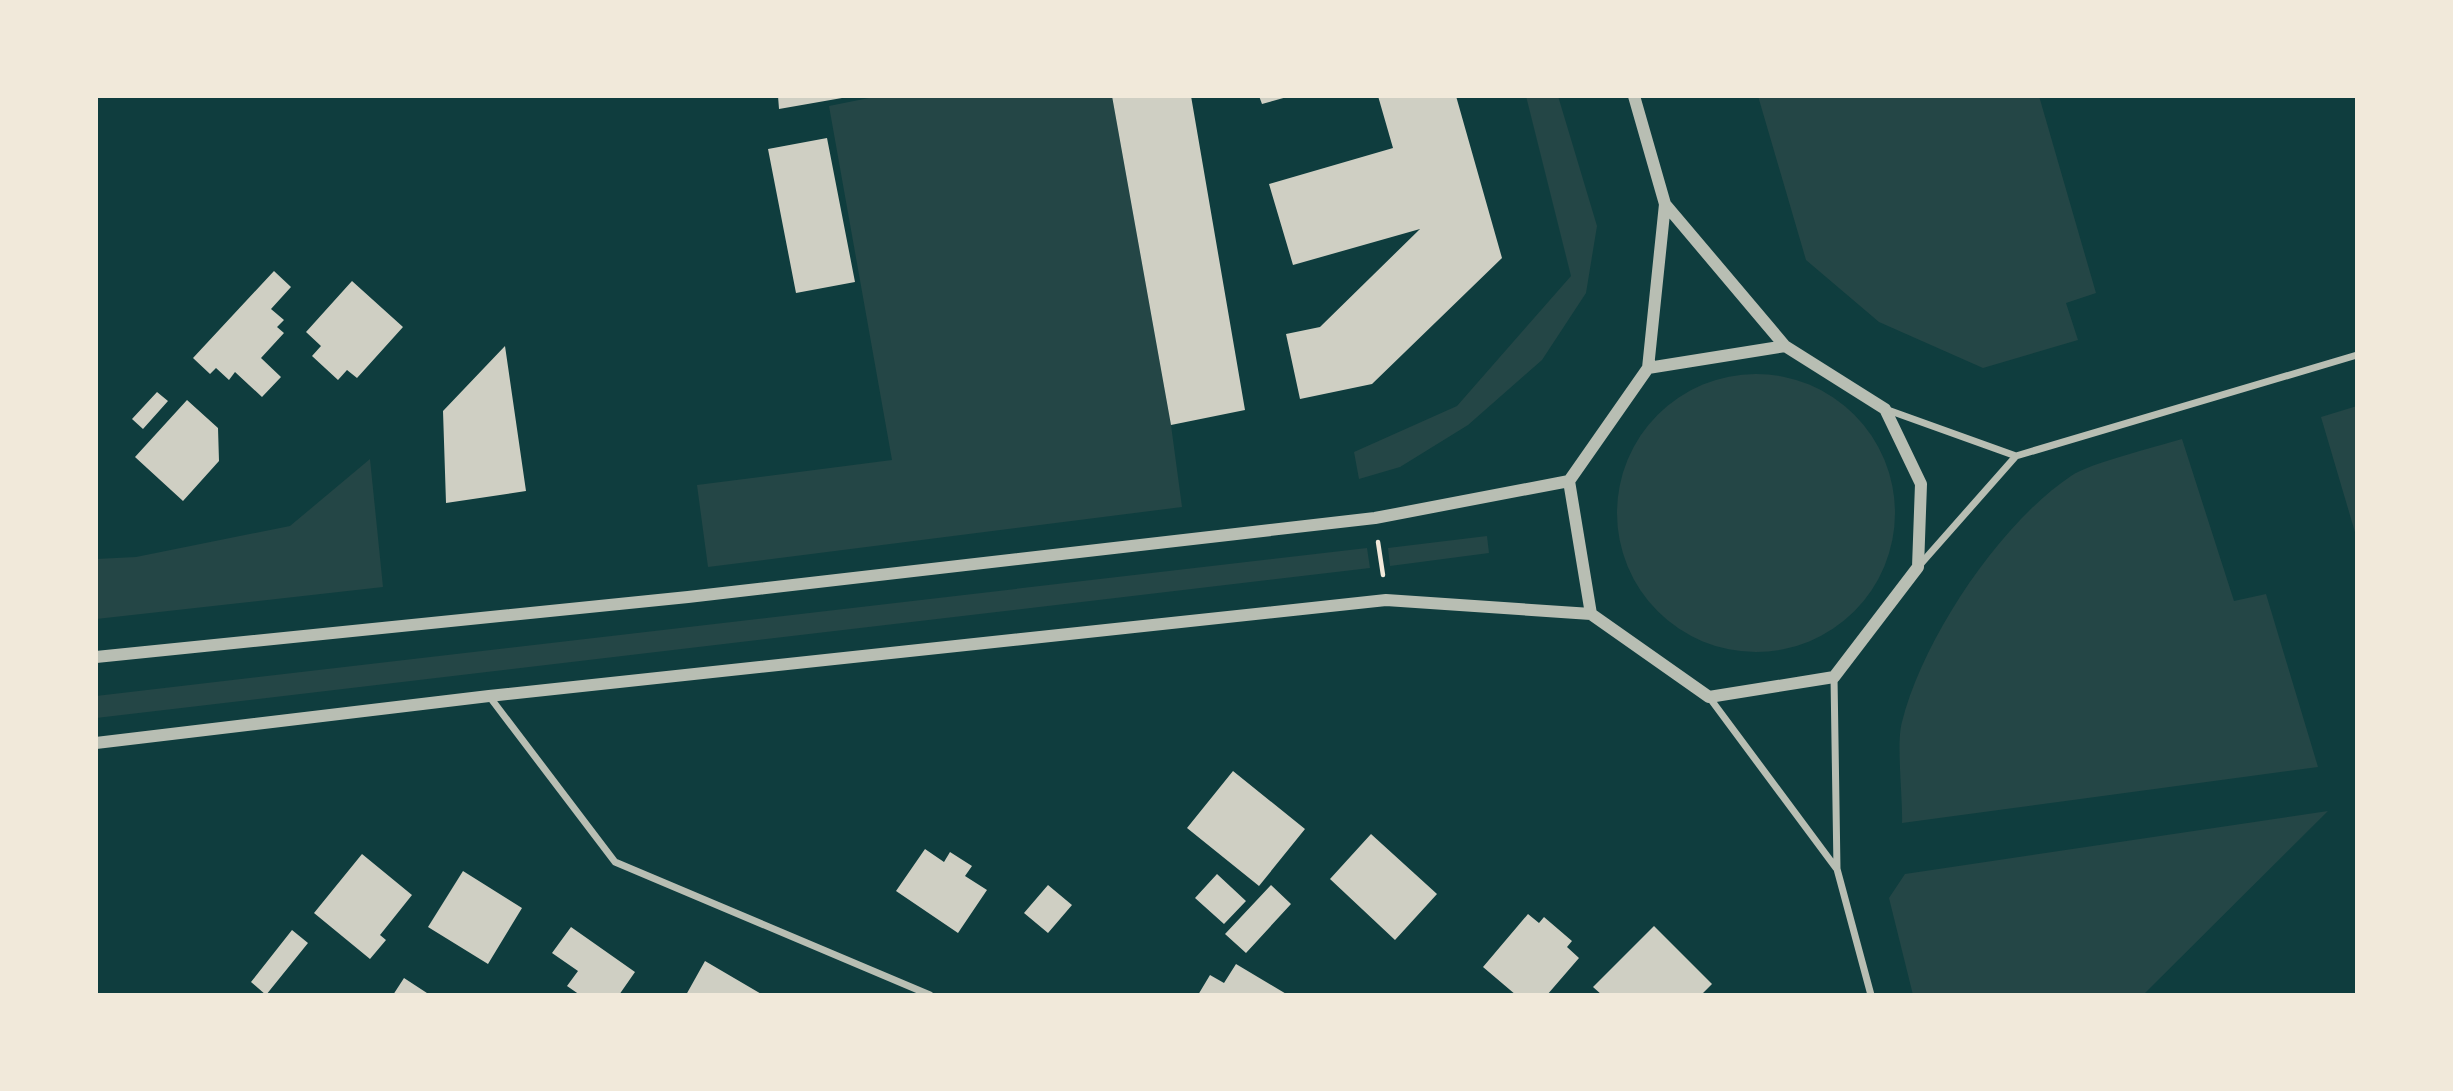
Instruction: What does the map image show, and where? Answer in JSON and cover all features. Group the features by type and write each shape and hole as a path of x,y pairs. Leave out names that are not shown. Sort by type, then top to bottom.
{"street":[{"path":"96,657 688,597 1375,518 1569,481 1648,368 1665,204 1634,96"},
{"path":"1665,204 1785,346 1885,410 2017,456"},
{"path":"1648,368 1785,346"},
{"path":"1871,995 1837,869 1834,677 1918,567 2017,456 2357,355"},
{"path":"1885,410 1921,484 1918,567"},
{"path":"1569,481 1591,614"},
{"path":"96,743 489,696 1386,600 1591,614 1709,697 1837,869"},
{"path":"1709,697 1834,677"},
{"path":"489,696 615,862 930,995"}],"path":[{"path":"1375,518 1386,600"}],"shaded area":[{"path":"879,96 1112,96 1171,425 1182,507 708,567 697,485 892,460 829,106"},
{"path":"1526,96 1558,96 1597,226 1586,293 1542,360 1468,425 1400,467 1359,479 1354,452 1457,406 1571,276"},
{"path":"1758,96 2039,96 2096,293 2066,303 2078,340 1983,368 1879,322 1806,260"},
{"path":"1756,374 1796,380 1822,390 1844,405 1864,425 1885,460 1895,513 1889,553 1879,579 1864,601 1844,621 1809,642 1756,652 1716,646 1690,636 1668,621 1648,601 1627,566 1617,513 1623,473 1633,447 1648,425 1668,405 1703,384"},
{"path":"2357,406 2357,539 2321,417"},
{"path":"2182,439 2234,601 2266,594 2318,767 1902,823 1900,731 1912,690 1946,620 1991,553 2044,497 2071,476 2108,461"},
{"path":"370,459 383,587 96,619 96,559 136,557 290,526"},
{"path":"1487,536 1489,553 1390,566 1388,548"},
{"path":"1367,548 1370,568 96,718 96,696"},
{"path":"2328,811 2143,995 1913,995 1889,898 1905,874"}],"building":[{"path":"778,96 841,96 842,98 779,109"},
{"path":"1112,96 1191,96 1245,410 1171,425"},
{"path":"1259,96 1287,96 1287,97 1262,104"},
{"path":"1378,96 1456,96 1502,258 1372,384 1300,399 1286,334 1320,327 1420,229 1293,265 1269,184 1393,148"},
{"path":"827,138 855,282 796,293 768,149"},
{"path":"274,271 291,287 271,309 284,320 277,327 284,333 261,358 281,377 262,397 235,372 229,380 216,368 210,374 193,358"},
{"path":"352,281 403,327 357,378 347,370 338,380 312,356 321,346 306,332"},
{"path":"505,346 526,491 446,503 443,411"},
{"path":"157,392 168,401 143,429 132,419"},
{"path":"187,400 218,428 219,461 183,501 135,457"},
{"path":"1233,771 1305,829 1259,886 1187,828"},
{"path":"1371,834 1437,894 1395,940 1330,879"},
{"path":"925,849 944,862 950,852 972,866 965,876 987,890 958,933 896,891"},
{"path":"362,854 412,895 380,935 386,940 370,959 314,913"},
{"path":"463,871 522,908 488,964 428,927"},
{"path":"1217,874 1246,901 1224,924 1195,898"},
{"path":"1048,885 1072,905 1048,933 1024,913"},
{"path":"1271,885 1291,904 1246,953 1225,934"},
{"path":"1528,914 1539,923 1544,917 1572,941 1567,947 1579,958 1547,995 1516,995 1483,967"},
{"path":"1654,926 1712,984 1701,995 1602,995 1593,987"},
{"path":"571,927 635,972 619,995 580,995 567,986 578,971 552,953"},
{"path":"292,930 308,943 266,995 251,982"},
{"path":"705,961 763,995 686,995"},
{"path":"1236,964 1288,995 1198,995 1210,975 1224,983"},
{"path":"404,978 430,995 393,995"}]}
